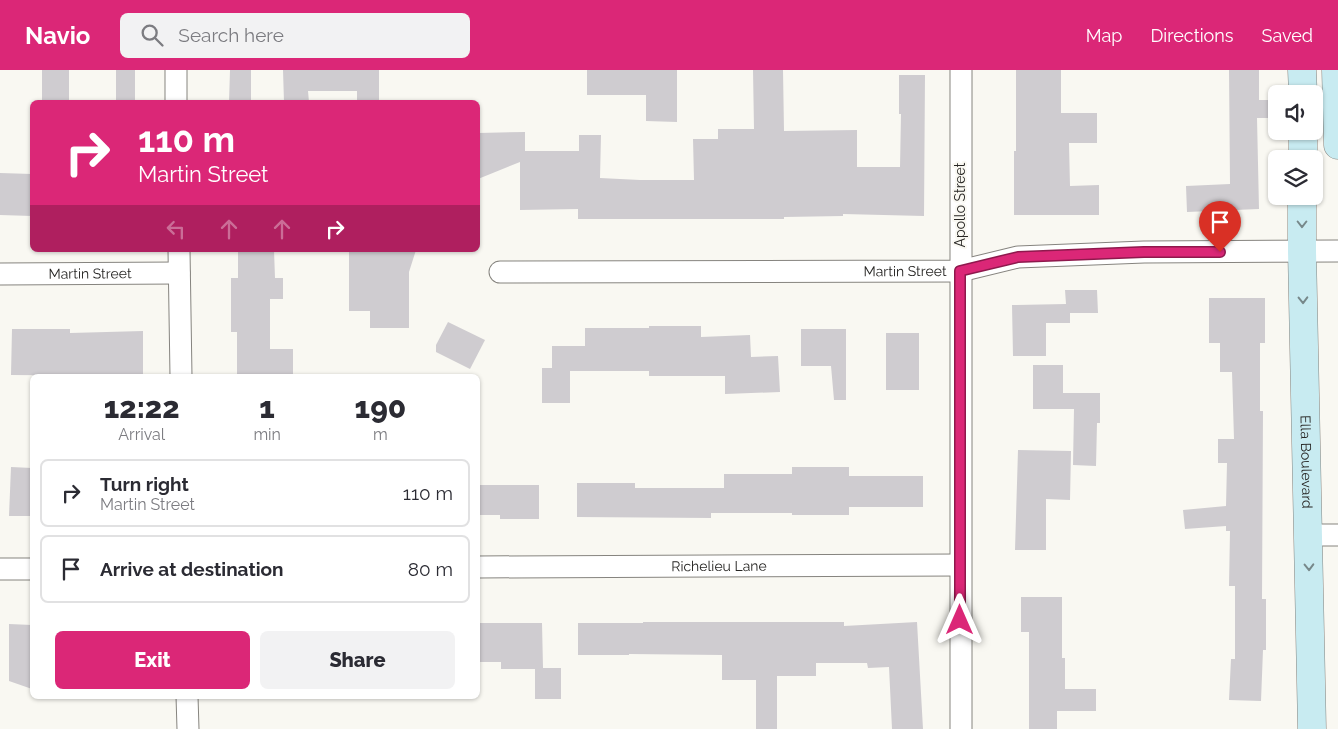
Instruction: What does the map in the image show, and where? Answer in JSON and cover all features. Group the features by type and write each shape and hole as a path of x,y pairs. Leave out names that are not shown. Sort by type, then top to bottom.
{"main road":[{"path":"1302,70 1303,85"},
{"path":"1336,70 1338,145"},
{"name":"Ella Boulevard","path":"1302,205 1312,729"}],"street":[{"path":"176,70 176,100"},
{"name":"Apollo Street","path":"960,729 961,70"},
{"name":"Martin Street","path":"500,272 960,271 1018,257 1144,252 1338,251"},
{"path":"179,252 181,374"},
{"name":"Martin Street","path":"0,274 179,273"},
{"path":"1308,535 1338,535"},
{"name":"Richelieu Lane","path":"480,567 960,565"},
{"path":"0,569 30,569"},
{"path":"187,699 188,729"}],"building":[{"path":"42,70 69,70 69,100 42,100"},
{"path":"116,70 135,70 135,100 116,100"},
{"path":"230,70 251,70 251,100 229,100"},
{"path":"283,70 379,70 379,100 357,100 357,91 308,91 309,100 284,100"},
{"path":"587,70 677,70 677,122 646,121 646,95 587,95"},
{"path":"753,70 783,70 784,131 857,130 857,167 900,167 901,114 899,114 899,75 925,75 924,216 843,214 843,216 784,217 784,219 578,219 578,209 520,210 520,162 480,178 480,133 525,132 525,151 579,151 579,135 601,135 600,178 694,180 693,139 718,139 718,129 754,129"},
{"path":"1016,70 1061,70 1061,113 1097,113 1097,143 1069,143 1070,186 1099,185 1099,215 1014,215"},
{"path":"1229,70 1259,70 1259,100 1268,100 1268,118 1257,118 1259,209 1187,212 1186,186 1230,184"},
{"path":"0,173 30,174 30,216 0,215"},
{"path":"238,252 274,252 275,278 283,278 283,299 270,299 270,349 293,349 293,374 237,374 237,332 231,332 231,278 238,278"},
{"path":"349,252 415,252 409,272 409,328 370,328 370,311 349,311"},
{"path":"1065,290 1097,290 1098,313 1070,313 1070,323 1046,323 1046,356 1013,356 1012,305 1066,304"},
{"path":"1209,298 1265,298 1265,343 1260,343 1260,411 1263,411 1262,599 1266,599 1266,650 1263,650 1261,701 1229,700 1231,659 1235,659 1235,586 1229,586 1230,531 1226,531 1226,526 1185,529 1183,510 1226,506 1227,463 1218,463 1218,439 1234,439 1232,372 1220,372 1220,343 1209,343"},
{"path":"448,322 485,340 470,369 436,352 436,345"},
{"path":"649,326 701,326 701,337 750,335 751,357 778,356 780,392 725,394 725,376 649,376 649,371 570,371 570,403 542,403 542,368 552,368 552,346 585,346 585,328 649,328"},
{"path":"12,329 70,329 70,333 143,331 143,374 11,375"},
{"path":"801,329 846,329 846,400 834,400 831,366 801,366"},
{"path":"886,333 919,333 919,390 886,390"},
{"path":"1033,365 1063,365 1063,393 1100,393 1100,423 1097,423 1096,466 1073,465 1074,409 1033,409"},
{"path":"1018,450 1071,451 1070,500 1046,499 1046,550 1015,550"},
{"path":"11,467 30,468 30,516 9,516"},
{"path":"792,467 849,467 849,476 923,476 923,507 849,507 849,515 711,513 711,518 577,517 577,483 635,483 635,488 724,488 724,474 792,474"},
{"path":"480,485 539,485 539,519 500,519 500,515 480,515"},
{"path":"1021,597 1062,597 1062,658 1065,658 1065,689 1096,689 1096,711 1057,711 1057,729 1029,729 1029,632 1021,632"},
{"path":"844,622 844,626 917,622 923,729 892,729 889,667 868,668 867,663 816,663 816,676 777,676 777,729 756,729 756,680 722,680 722,655 578,655 578,623"},
{"path":"480,623 542,623 543,668 561,668 561,699 535,699 535,669 501,669 501,662 480,662"},
{"path":"9,624 30,625 30,688 9,681"}],"route":[{"path":"960,620 960,271 1018,257 1144,252 1220,252"}]}
